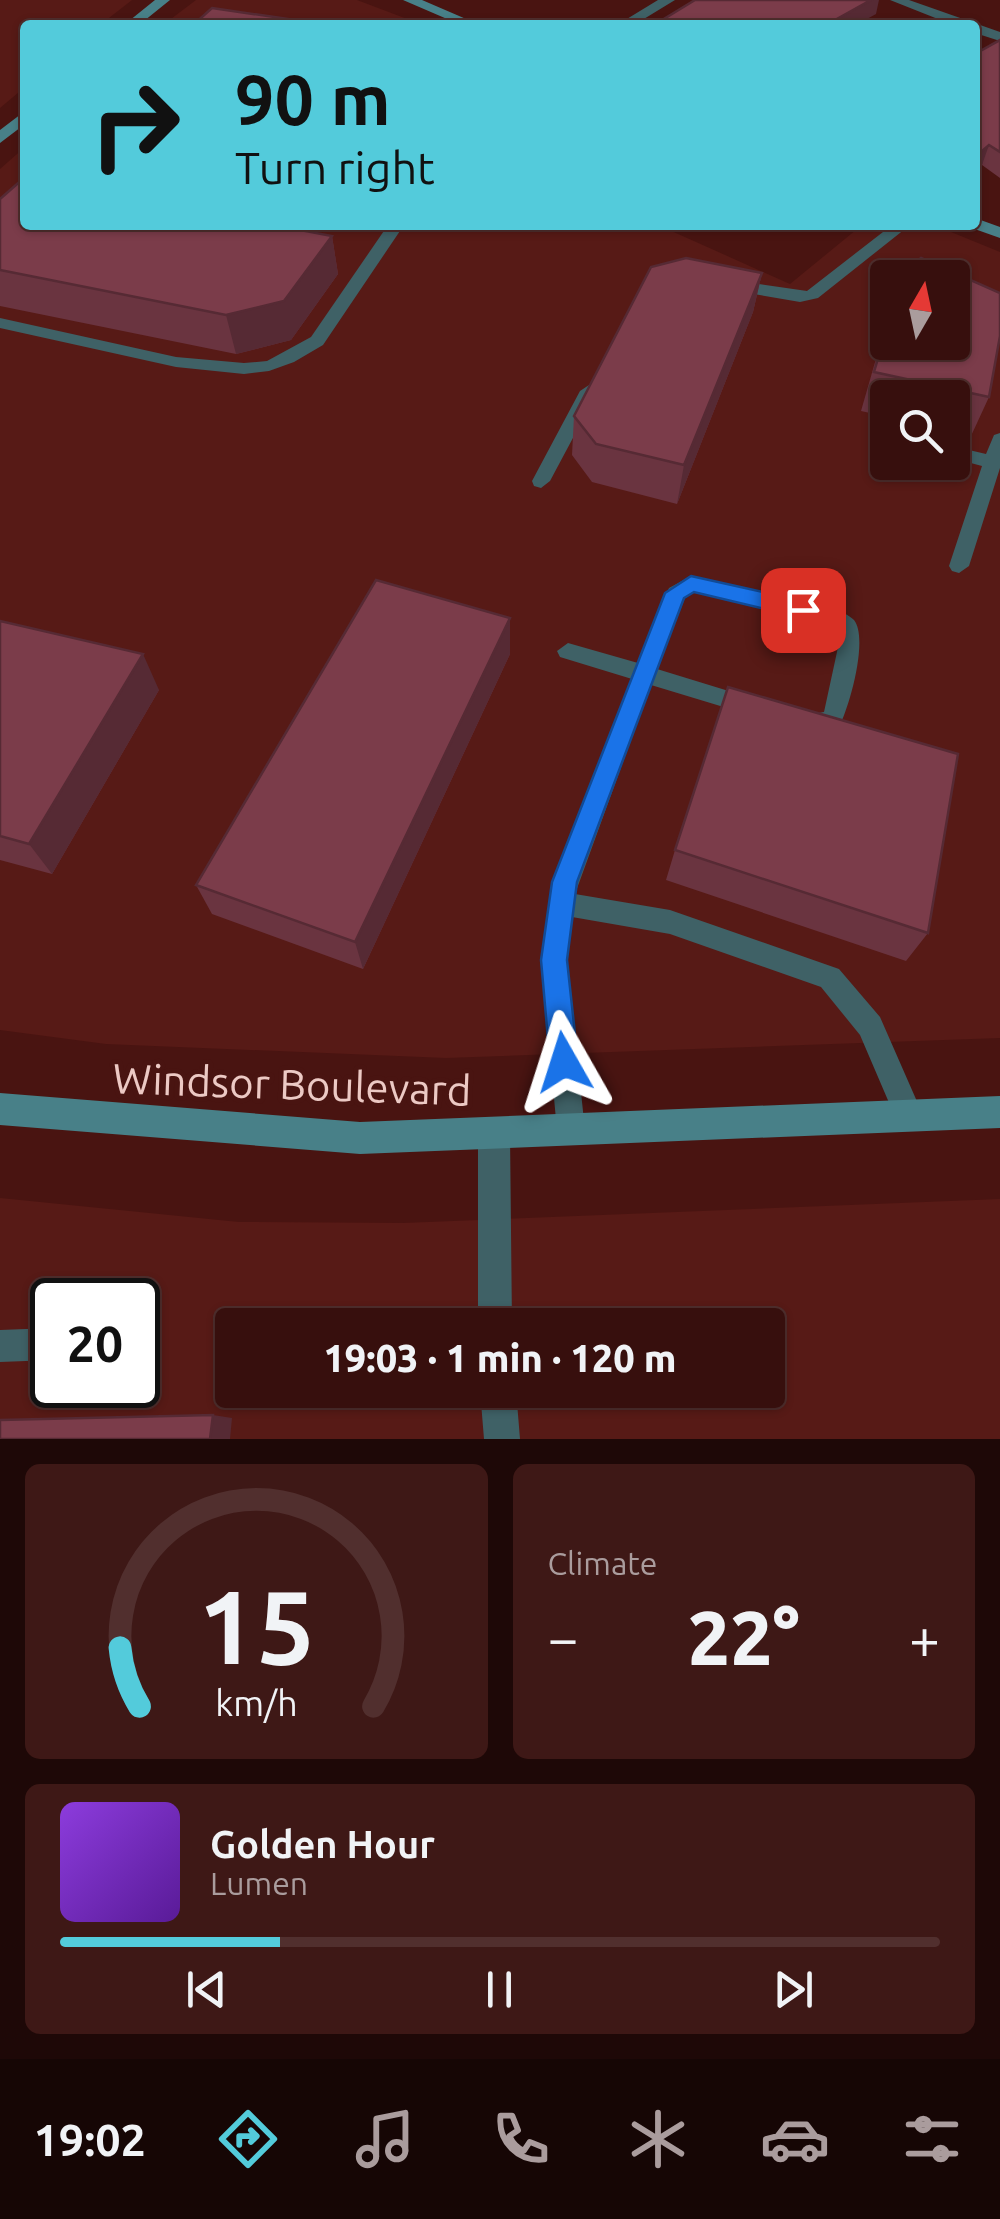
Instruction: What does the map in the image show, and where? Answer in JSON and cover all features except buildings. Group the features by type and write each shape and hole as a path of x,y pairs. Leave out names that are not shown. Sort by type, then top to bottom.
{"main road":[{"path":"137,20 163,0"},
{"path":"410,0 460,20"},
{"path":"0,138 20,120"},
{"name":"Windsor Boulevard","path":"0,1109 360,1138 1000,1112"}],"street":[{"path":"633,20 668,0"},
{"path":"897,0 952,20"},
{"path":"928,11 949,0"},
{"path":"494,1134 494,1308"},
{"path":"499,1408 502,1439"}],"lane":[{"path":"0,322 216,368 270,366 299,354 317,341 393,230"},
{"path":"707,280 800,297 812,294 895,230"},
{"path":"541,481 596,376"},
{"path":"959,566 1000,439"},
{"path":"970,456 992,462"},
{"path":"568,651 643,675 818,726 830,722 851,638 846,624 832,617 691,584 676,593 643,675 564,882 554,960 571,1130"},
{"path":"560,903 670,922 789,960 830,978 870,1026 909,1116"},
{"path":"0,1346 30,1345"}],"shaded area":[{"path":"0,0 132,0 106,20 20,20 20,91 0,108"},
{"path":"196,0 357,0 410,20 170,20"},
{"path":"20,151 20,230 669,230 790,284 856,230 946,230 1000,252 1000,1038 446,1058 106,1044 0,1030 0,169"},
{"path":"0,1198 239,1222 403,1223 1000,1199 1000,1439 0,1439"}],"route":[{"path":"564,1062 554,960 564,882 676,593 691,584 715,587 803,610"}]}
